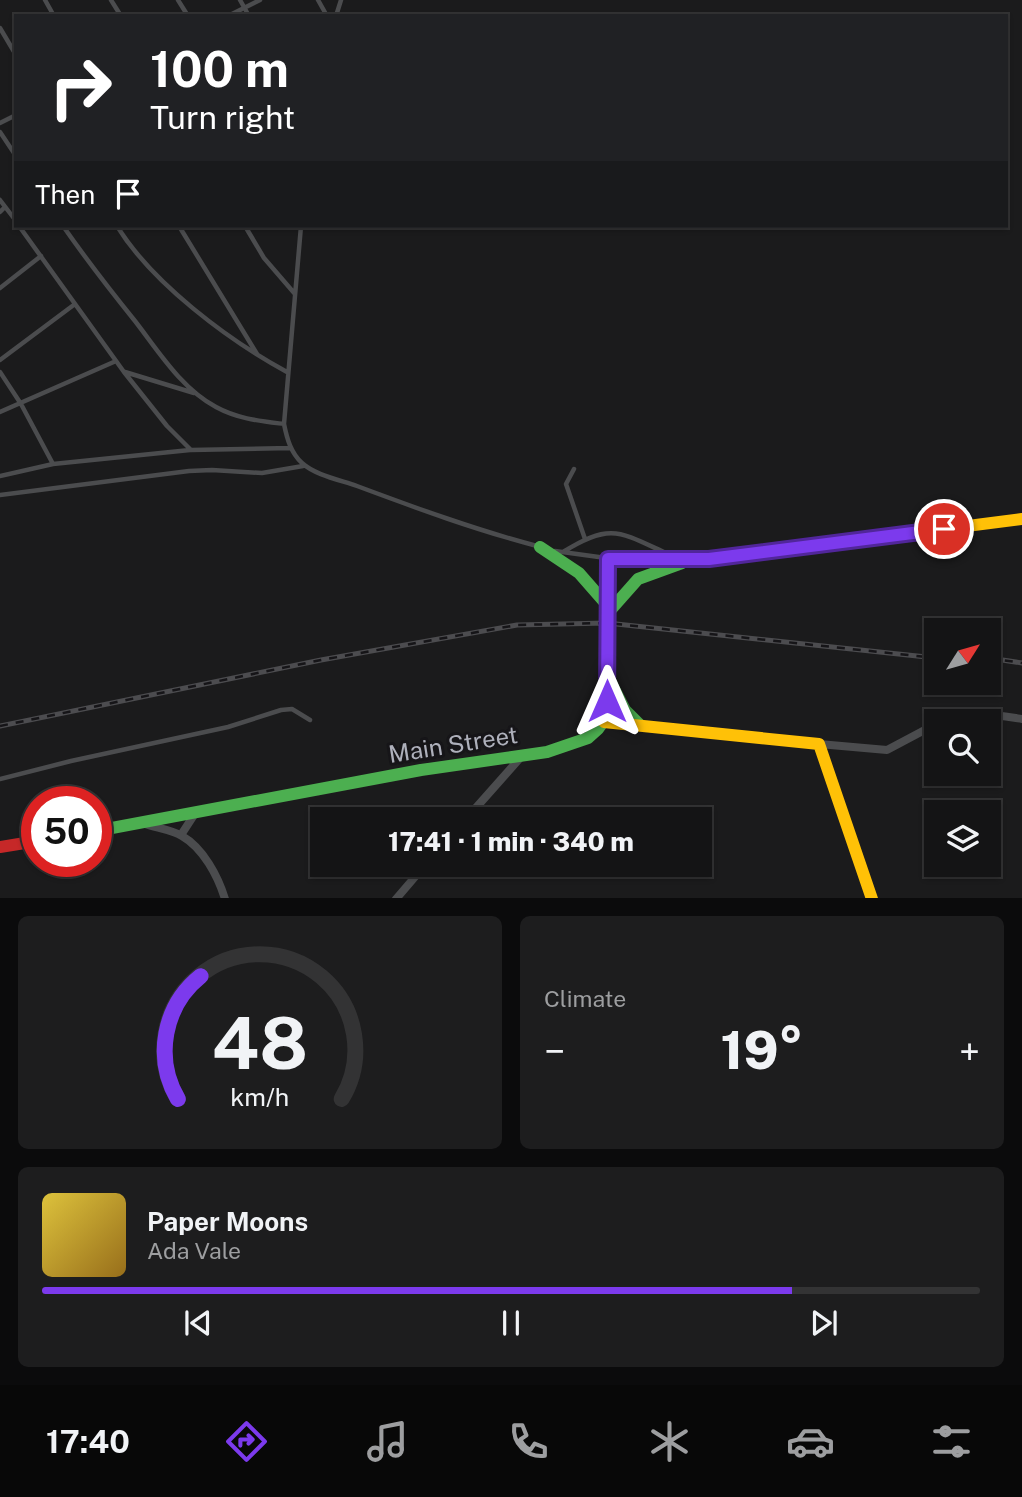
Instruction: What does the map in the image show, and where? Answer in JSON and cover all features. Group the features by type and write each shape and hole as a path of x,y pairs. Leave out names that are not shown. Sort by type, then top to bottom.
{"main road":[{"path":"872,898 819,744 604,722 607,701 608,559 709,559 1022,519"},
{"path":"540,547 579,573 607,610"},
{"path":"607,610 638,579 684,560"},
{"path":"607,676 625,710 640,725"},
{"name":"Main Street","path":"112,828 194,815 340,784 523,755 582,741 604,722"},
{"path":"0,847 21,844"}],"street":[{"path":"1001,717 1022,719"},
{"path":"819,744 887,750 924,730"},
{"path":"477,807 523,755"},
{"path":"180,835 194,815"},
{"path":"141,823 180,835 190,843 214,872 225,898"},
{"path":"396,898 415,877"}],"lane":[{"path":"240,0 248,14"},
{"path":"232,14 260,0"},
{"path":"0,28 14,52"},
{"path":"0,132 14,153"},
{"path":"0,200 14,218"},
{"path":"0,212 5,207"},
{"path":"20,228 124,372 167,426 191,450"},
{"path":"64,228 169,366 194,393 240,418 284,424"},
{"path":"118,228 137,256 208,320 258,357 287,372"},
{"path":"180,228 246,332 258,357"},
{"path":"246,228 264,258 295,294"},
{"path":"301,228 284,424 290,448 304,466"},
{"path":"0,288 41,256"},
{"path":"0,360 75,304"},
{"path":"0,411 116,361"},
{"path":"0,372 53,464"},
{"path":"124,372 194,393"},
{"path":"0,476 53,464 191,450 290,448"},
{"path":"0,495 189,471 262,473 304,466 422,510 540,547 608,559"},
{"path":"574,469 566,484 585,539"},
{"path":"563,553 595,534 608,532 684,560"},
{"path":"0,779 228,727 281,710 292,709 310,720"}],"railway":[{"path":"0,726 321,660 517,625 607,623 924,657"},
{"path":"1001,660 1022,663"}],"traffic: fast":[{"path":"540,547 579,573 607,605"},
{"path":"607,614 638,579 682,563"},
{"path":"609,679 625,710 640,725"},
{"path":"112,828 421,770 547,752 588,738 605,719"}],"traffic: slow":[{"path":"605,719 608,559 709,559 1022,519"},
{"path":"604,722 819,744 872,898"}],"traffic: jam":[{"path":"0,847 21,844"}],"route":[{"path":"607,701 608,559 709,559 944,529"}]}
